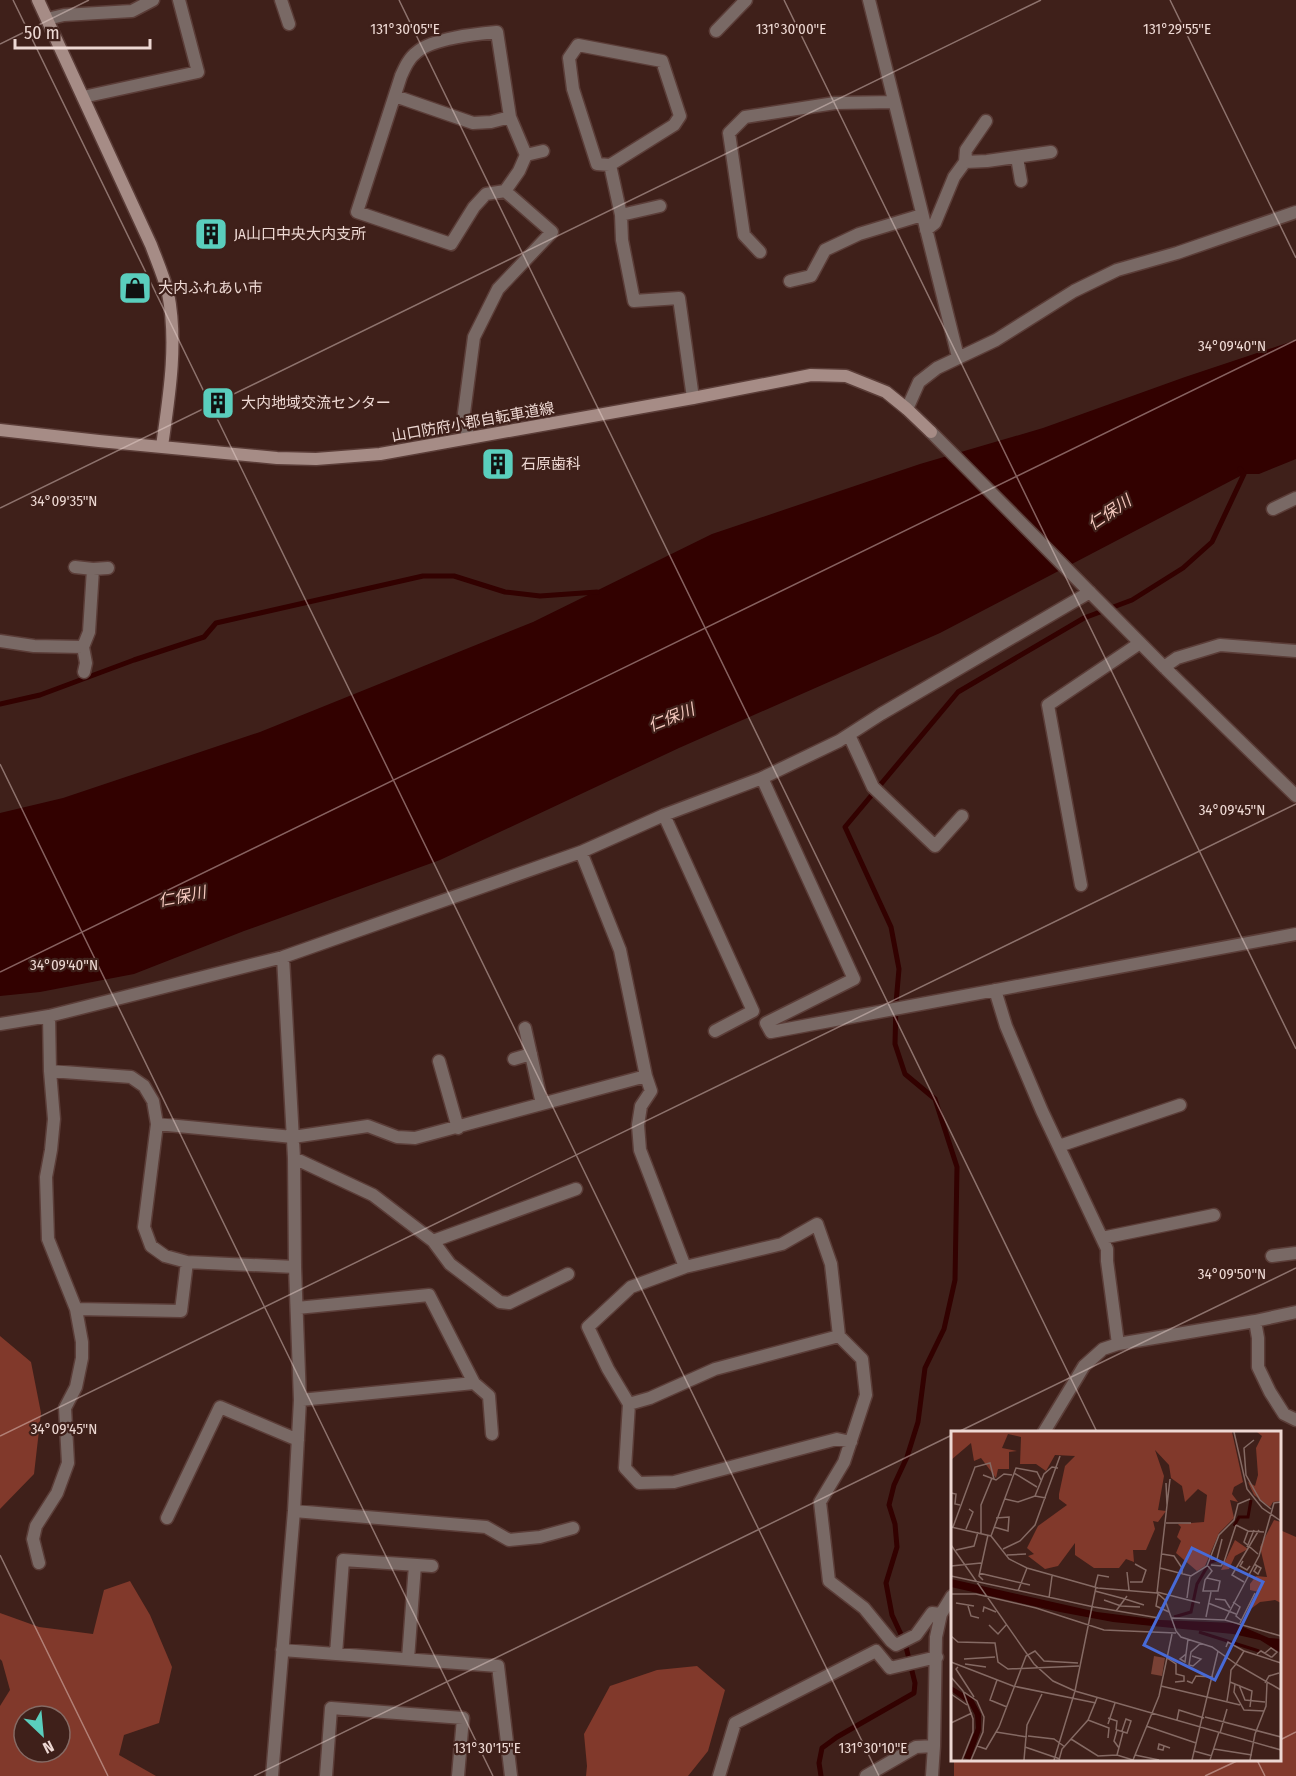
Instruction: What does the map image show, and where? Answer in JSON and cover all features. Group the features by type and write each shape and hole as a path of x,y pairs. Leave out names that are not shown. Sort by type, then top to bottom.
{"main road":[{"path":"38,0 151,245 163,276 168,294 172,339 162,446"},
{"name":"山口防府小郡自転車道線","path":"0,430 277,458 316,459 380,454 811,375 846,376 886,392 933,435"}],"street":[{"path":"46,19 64,15 132,11 153,0"},
{"path":"82,97 198,72 179,0"},
{"path":"281,0 289,24"},
{"path":"716,31 746,0"},
{"path":"869,0 958,357"},
{"path":"497,32 510,117 526,156 506,190 486,194 474,207 451,244 357,212 407,62 419,50 471,34 497,32"},
{"path":"578,45 662,61 680,116 674,125 610,165 597,164 573,89 569,58 578,45"},
{"path":"394,96 473,123 491,122 510,117"},
{"path":"760,252 744,235 729,133 745,117 835,103 894,102"},
{"path":"926,230 935,223 954,177 965,162 966,150 986,121"},
{"path":"526,156 543,151"},
{"path":"965,162 1051,152"},
{"path":"1017,157 1021,181"},
{"path":"610,165 621,215 622,240 634,300 679,298 693,398"},
{"path":"468,438 464,413 474,337 498,289 552,231 506,190"},
{"path":"621,215 660,206"},
{"path":"907,409 918,382 937,368 996,340 1074,291 1117,270 1177,253 1296,212"},
{"path":"790,281 811,276 825,250 859,234 922,215"},
{"path":"933,435 1296,796"},
{"path":"1274,509 1296,498"},
{"path":"75,567 108,568"},
{"path":"84,672 86,663 83,647 89,632 93,569"},
{"path":"0,1024 49,1016 283,957 580,852 664,815 762,778 839,741 891,708 1090,592"},
{"path":"0,641 34,646 83,647"},
{"path":"1081,885 1048,705 1140,643"},
{"path":"1164,667 1177,658 1220,645 1296,651"},
{"path":"849,735 873,787 935,846 962,816"},
{"path":"762,778 854,979 766,1023 771,1032 1296,934"},
{"path":"664,815 753,1011 715,1031"},
{"path":"580,852 620,950 651,1091 641,1106 638,1125 640,1150 685,1267"},
{"path":"272,1776 294,1511 300,1400 294,1158 283,957"},
{"path":"994,990 1042,1111 1107,1249 1118,1344"},
{"path":"39,1563 33,1539 36,1526 57,1493 68,1463 65,1408 76,1387 82,1358 82,1342 76,1309 48,1239 46,1177 54,1119 49,1016"},
{"path":"525,1028 542,1104"},
{"path":"514,1059 531,1054"},
{"path":"439,1060 458,1128"},
{"path":"50,1071 130,1077 144,1086 153,1101 157,1124 144,1227 151,1246 165,1256 187,1262 295,1267"},
{"path":"157,1124 293,1137 368,1126 397,1137 415,1138 646,1076"},
{"path":"1059,1146 1180,1105"},
{"path":"294,1158 373,1195 433,1241 450,1264 501,1302 509,1303 568,1274"},
{"path":"433,1241 576,1189"},
{"path":"1102,1238 1214,1215"},
{"path":"851,1442 837,1439 674,1482 639,1483 625,1468 629,1404 608,1369 588,1327 631,1287 685,1267 782,1244 817,1224 831,1264 839,1336 862,1359 866,1395 851,1442 844,1462 820,1502 829,1581 864,1608 896,1645 916,1635 932,1613 941,1614"},
{"path":"1272,1256 1296,1253"},
{"path":"76,1309 181,1311 187,1262"},
{"path":"297,1308 429,1295 474,1383 489,1396 492,1434"},
{"path":"1045,1431 1084,1366 1103,1349 1118,1344 1296,1312"},
{"path":"1255,1321 1258,1338 1258,1367 1284,1414 1296,1420"},
{"path":"629,1404 650,1398 715,1369 839,1336"},
{"path":"300,1400 474,1383"},
{"path":"167,1518 220,1407 298,1440"},
{"path":"294,1511 486,1527 509,1540 573,1528"},
{"path":"336,1654 343,1560 432,1566"},
{"path":"408,1659 415,1565"},
{"path":"932,1776 936,1637 941,1614 951,1598"},
{"path":"282,1650 498,1666 511,1776"},
{"path":"719,1776 735,1723 876,1651 890,1668 937,1657"},
{"path":"326,1776 331,1708 463,1718 458,1776"},
{"path":"866,1776 916,1747 934,1746"}],"shaded area":[{"path":"0,1336 31,1362 41,1413 34,1474 0,1509"},
{"path":"1281,1530 1296,1537 1296,1776 954,1776 954,1761 1281,1761"},
{"path":"130,1581 150,1615 172,1667 159,1723 124,1735 119,1755 156,1776 0,1776 0,1706 10,1690 0,1659 0,1613 39,1627 93,1634 104,1590"},
{"path":"697,1666 725,1690 708,1751 688,1776 586,1776 584,1734 610,1686 657,1670"}],"water":[{"name":"仁保川","path":"1296,340 1296,459 1259,474 1244,474 940,633 679,748 440,860 244,931 134,974 40,992 0,996 0,813 63,798 260,732 533,622 712,534 920,464 1043,428"}],"waterway":[{"path":"821,1776 819,1763 822,1748 914,1693 915,1683 905,1643 892,1615 886,1583 897,1547 895,1524 889,1505 894,1485 907,1457 918,1422 925,1368 944,1329 955,1280 957,1167 935,1099 905,1074 895,1044 899,969 891,927 845,827 958,692 1084,618 1132,600 1183,568 1212,542 1244,474 1240,469"},
{"path":"0,704 40,695 204,637 216,623 423,576 454,576 505,592 540,596 597,592"}],"place":[{"name":"JA山口中央大内支所","path":"211,234"},
{"name":"大内ふれあい市","path":"135,288"},
{"name":"大内地域交流センター","path":"218,403"},
{"name":"石原歯科","path":"498,464"}]}
